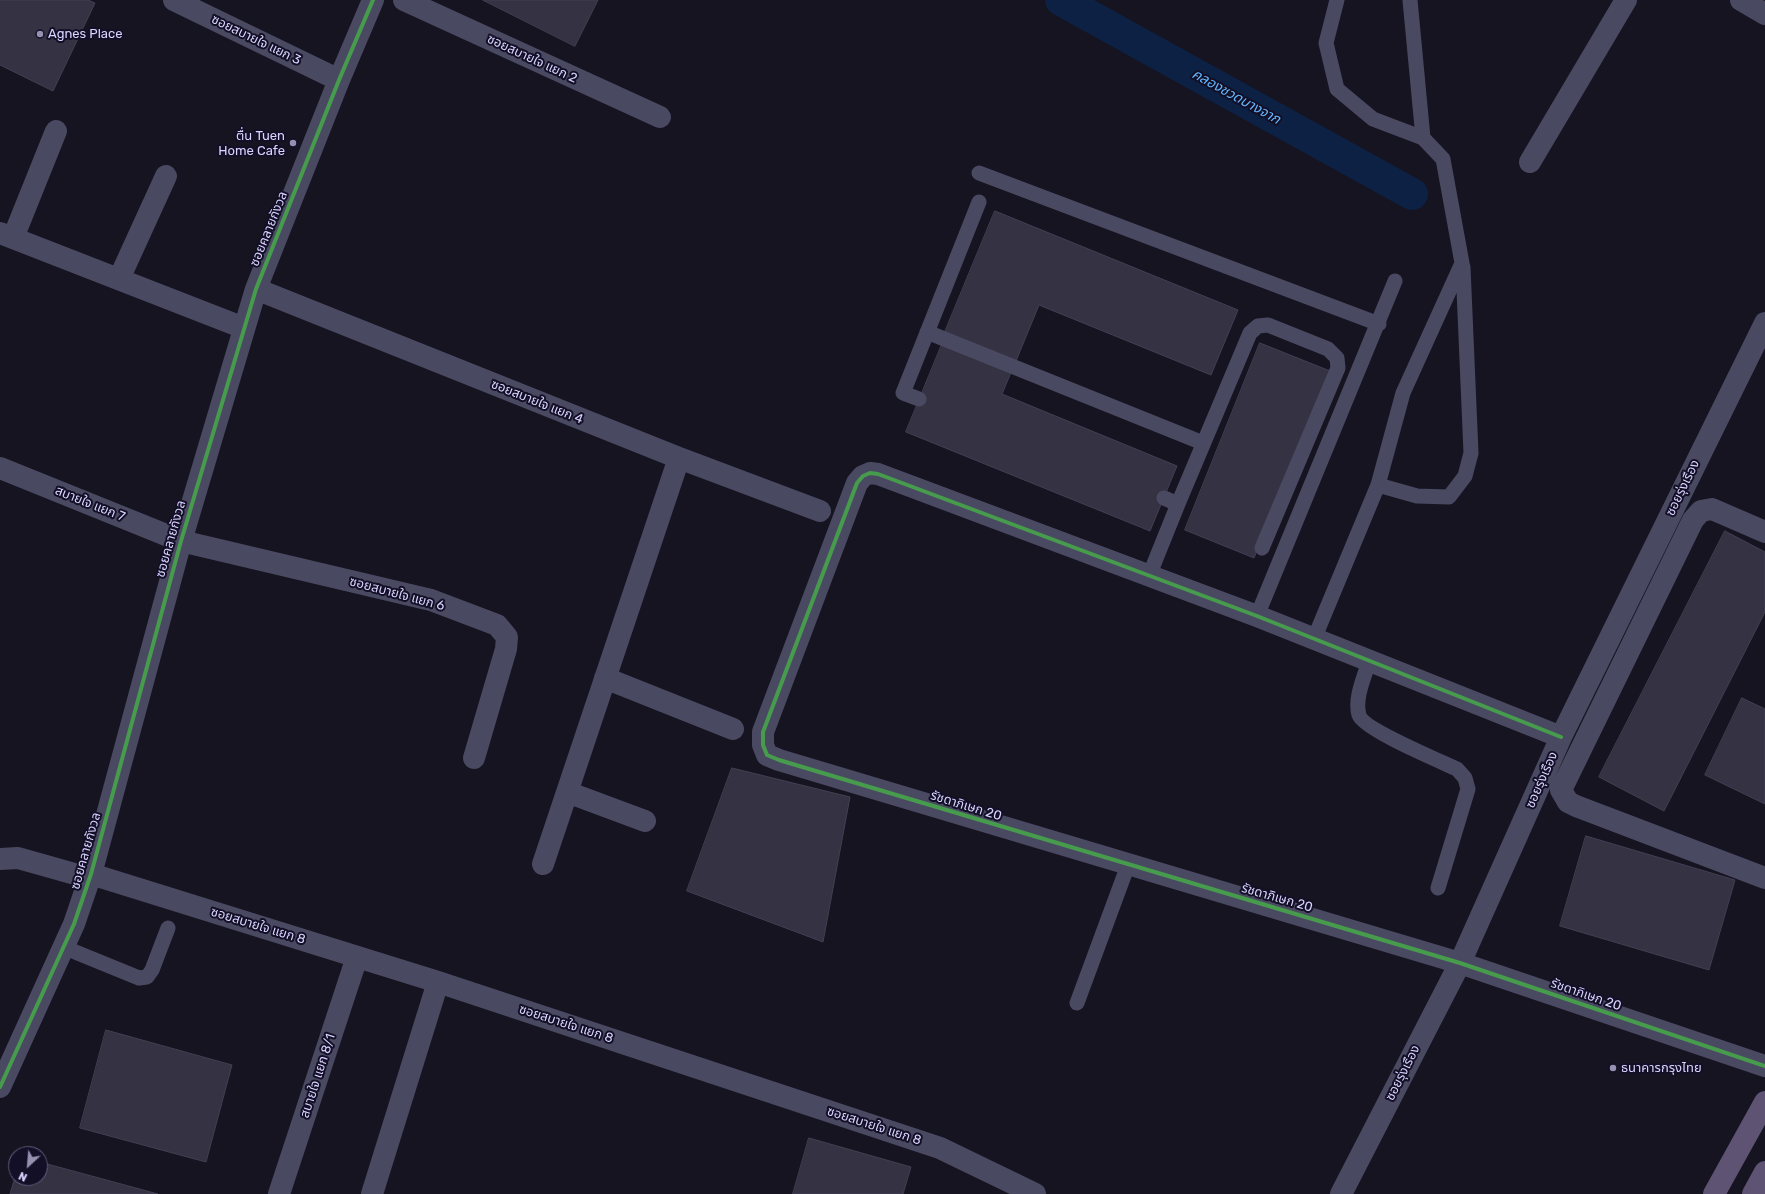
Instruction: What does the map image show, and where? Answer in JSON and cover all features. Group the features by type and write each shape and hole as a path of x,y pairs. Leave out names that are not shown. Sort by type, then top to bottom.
{"main road":[{"path":"1714,1194 1765,1102"},
{"path":"1753,1194 1765,1172"}],"street":[{"name":"ซอยสบายใจ แยก 3","path":"174,0 339,80"},
{"name":"ซอยคลายกังวล","path":"0,1087 74,924 90,876 181,541 256,289 339,80 373,0"},
{"name":"ซอยสบายใจ แยก 2","path":"404,0 660,117"},
{"path":"1530,162 1626,0"},
{"path":"1741,0 1765,14"},
{"path":"56,131 7,236 244,328"},
{"path":"120,279 166,176"},
{"name":"ซอยสบายใจ แยก 4","path":"256,289 679,458 820,512"},
{"name":"ซอยรุ่งเรือง","path":"1340,1194 1460,963 1561,737 1765,323"},
{"path":"542,864 679,458"},
{"name":"สบายใจ แยก 7","path":"0,468 181,541"},
{"name":"รัชดาภิเษก 20","path":"1150,576 878,474 870,473 863,476 856,483 763,732 763,745 767,755 779,760 1128,865 1460,963 1765,1066"},
{"path":"1765,532 1712,509 1701,511 1693,520 1561,790 1568,802 1576,806 1765,878"},
{"name":"ซอยสบายใจ แยก 6","path":"181,541 431,600 497,625 507,637 506,649 474,758"},
{"path":"1150,576 1257,616 1561,737"},
{"path":"605,678 733,729"},
{"path":"567,792 645,821"},
{"name":"ซอยสบายใจ แยก 8","path":"0,858 18,858 90,876 438,982 940,1148 1034,1194"},
{"name":"สบายใจ แยก 8/1","path":"279,1194 357,958"},
{"path":"372,1194 438,982"}],"lane":[{"path":"1337,0 1326,43 1337,89 1373,119 1423,138 1443,160 1462,263 1471,452 1465,476 1449,497 1417,496 1378,485"},
{"path":"1410,0 1423,138"},
{"path":"979,173 1379,324"},
{"path":"919,400 903,393 979,202"},
{"path":"1314,639 1378,485 1403,392 1462,263"},
{"path":"1257,616 1379,324 1395,281"},
{"path":"1150,576 1171,501 1203,443 1250,333 1258,326 1268,325 1328,350 1337,358 1338,368 1262,548"},
{"path":"927,332 1203,443"},
{"path":"1369,660 1359,699 1358,714 1362,721 1378,731 1457,769 1465,778 1468,789 1438,888"},
{"path":"1077,1003 1128,865"},
{"path":"63,947 139,978 148,976 152,970 168,928"}],"building":[{"name":"Agnes Place","path":"0,0 88,0 95,3 53,91 0,65"},
{"path":"483,0 598,0 575,46"},
{"path":"995,211 1238,310 1211,375 1039,305 1016,361 945,332"},
{"path":"943,342 1012,370 1002,394 1177,466 1150,531 906,432"},
{"path":"1260,343 1330,371 1254,558 1185,530"},
{"path":"1725,531 1765,552 1765,612 1664,811 1599,777"},
{"path":"1742,698 1765,709 1765,804 1705,775"},
{"path":"732,768 850,797 823,942 687,891"},
{"path":"1586,836 1735,880 1709,970 1560,926"},
{"path":"106,1030 232,1065 206,1162 80,1128"},
{"path":"809,1138 911,1167 903,1194 793,1194"},
{"path":"48,1164 158,1194 10,1194 12,1186 48,1186"}],"waterway":[{"name":"คลองชวดบางจาก","path":"1061,0 1412,194"}],"cycle path":[{"path":"0,1087 74,924 91,874 181,541 256,289 339,80 373,0"},
{"path":"1561,737 1257,616 878,474 870,473 863,476 857,483 763,732 763,745 767,755 779,760 1460,963 1765,1066"}],"place":[{"name":"Agnes Place","path":"40,34"},
{"name":"ตื่น Tuen Home Cafe","path":"293,143"},
{"name":"ธนาคารกรุงไทย","path":"1613,1068"}]}
